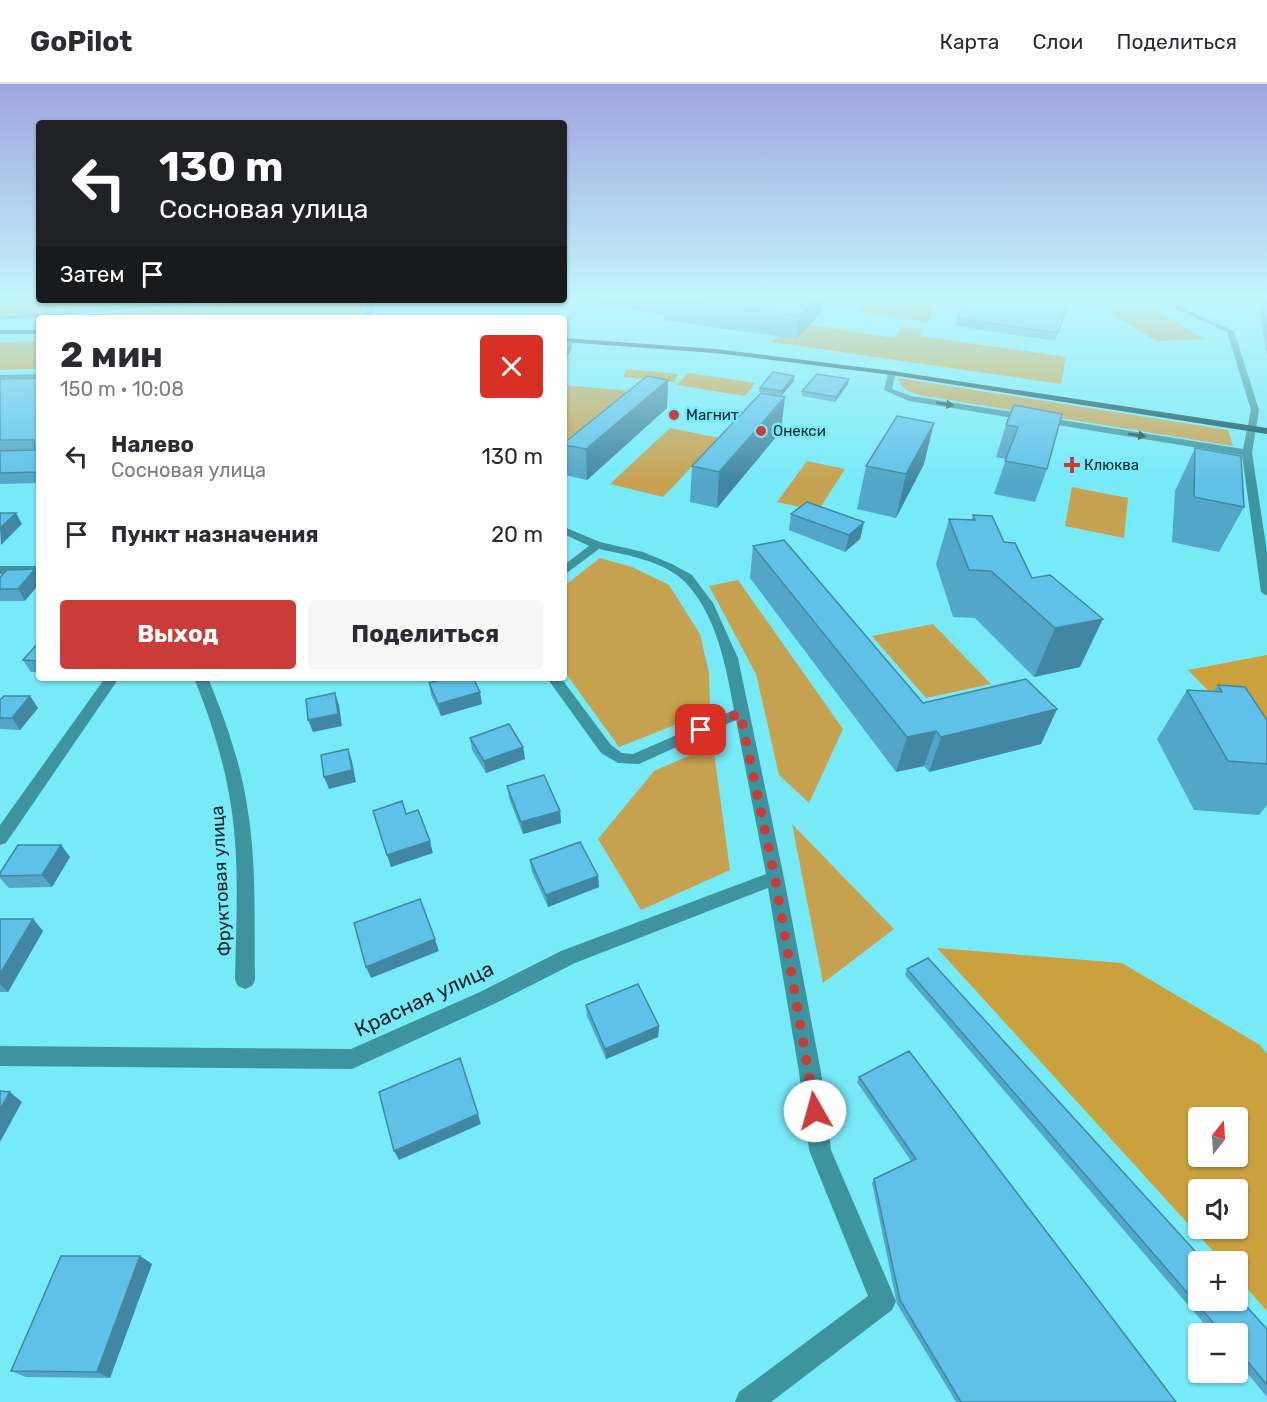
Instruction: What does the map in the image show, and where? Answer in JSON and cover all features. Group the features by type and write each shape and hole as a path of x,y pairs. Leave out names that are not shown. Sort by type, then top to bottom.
{"main road":[{"path":"783,360 892,373 1267,431"}],"street":[{"path":"1239,360 1255,410 1247,453 1267,592"},
{"path":"892,373 888,390 909,398 1247,453"},
{"path":"0,377 36,376"},
{"path":"567,531 597,545 648,558 688,578 707,603 731,658 740,713 775,878 810,1072 820,1150 883,1300 748,1402"},
{"path":"567,569 597,545"},
{"path":"0,570 36,570"},
{"path":"0,838 110,681"},
{"name":"Фруктовая улица","path":"202,681 223,733 236,784 242,838 245,980"},
{"path":"556,681 606,749 618,758 633,760 740,713"},
{"name":"Красная улица","path":"0,1056 352,1059 487,998 568,957 775,878"}],"shaded area":[{"path":"0,360 36,360 36,369 0,370"},
{"path":"892,360 1066,360 1061,384"},
{"path":"627,369 678,374 674,382 623,377"},
{"path":"689,373 755,383 745,396 676,385"},
{"path":"898,378 1228,430 1233,446 925,396 905,389"},
{"path":"567,385 644,392 567,462"},
{"path":"670,428 719,438 663,497 610,484"},
{"path":"807,461 845,469 818,511 777,502"},
{"path":"1072,487 1128,498 1124,538 1065,526"},
{"path":"600,558 632,567 669,585 700,634 709,673 710,711 619,747 567,675 567,584"},
{"path":"738,580 843,729 809,803 779,775 756,674 709,586"},
{"path":"933,624 991,684 926,698 872,636"},
{"path":"1267,655 1267,732 1218,701 1188,670"},
{"path":"713,745 730,870 641,910 598,839 654,771"},
{"path":"792,824 894,929 823,983"},
{"path":"937,948 1122,963 1260,1045 1267,1054 1267,1311 1248,1289 1248,1251 1213,1251 1202,1239 1248,1239 1248,1179 1188,1179 1188,1224"}],"building":[{"path":"773,372 794,376 782,391 760,388"},
{"path":"817,374 849,379 836,397 802,391"},
{"path":"647,376 668,380 586,449 567,446 567,441"},
{"path":"36,378 36,472 0,473 0,451 35,450 34,440 0,440 0,379"},
{"path":"761,393 785,397 719,472 692,466"},
{"path":"1014,405 1062,414 1047,469 1005,461 1018,427 1006,425"},
{"path":"897,416 934,423 906,474 866,466"},
{"path":"1195,448 1241,456 1244,507 1194,497"},
{"path":"807,502 864,522 849,535 791,514"},
{"path":"0,513 16,513 0,528"},
{"path":"973,515 992,516 1004,542 1015,543 1032,578 1050,575 1103,619 1055,628 991,571 969,570 949,519 975,520"},
{"path":"784,540 923,703 1026,679 1057,709 941,737 936,731 907,737 753,546"},
{"path":"35,569 18,589 0,589 0,577 7,570"},
{"path":"36,645 36,661 23,660"},
{"path":"474,681 480,692 438,704 429,683"},
{"path":"1218,685 1245,687 1267,720 1267,764 1228,761 1187,690 1222,692"},
{"path":"335,693 338,714 308,720 306,699"},
{"path":"4,696 30,696 12,718 0,718 0,700"},
{"path":"509,724 523,747 484,761 470,738"},
{"path":"348,749 352,770 324,777 321,755"},
{"path":"544,775 560,811 521,822 507,786"},
{"path":"402,801 406,814 418,810 430,841 387,855 373,811"},
{"path":"580,842 598,876 546,895 530,860"},
{"path":"18,845 61,845 42,875 0,876"},
{"path":"420,899 435,939 366,967 354,923"},
{"path":"0,919 33,919 0,974"},
{"path":"928,958 1195,1251 1188,1251 1188,1294 907,969"},
{"path":"638,984 659,1026 605,1049 586,1005"},
{"path":"909,1051 1176,1402 961,1402 900,1300 874,1179 916,1159 859,1077"},
{"path":"460,1058 478,1114 394,1151 379,1092"},
{"path":"0,1091 10,1092 0,1109"},
{"path":"61,1256 140,1256 97,1372 11,1371"},
{"path":"1248,1308 1267,1329 1267,1385 1248,1362 1248,1323 1213,1323 1203,1311 1248,1311"}],"place":[{"name":"Магнит","path":"674,415"},
{"name":"Онекси","path":"761,431"},
{"name":"Клюква","path":"1072,465"}],"route":[{"path":"701,730 740,713 775,878 815,1111"}]}
